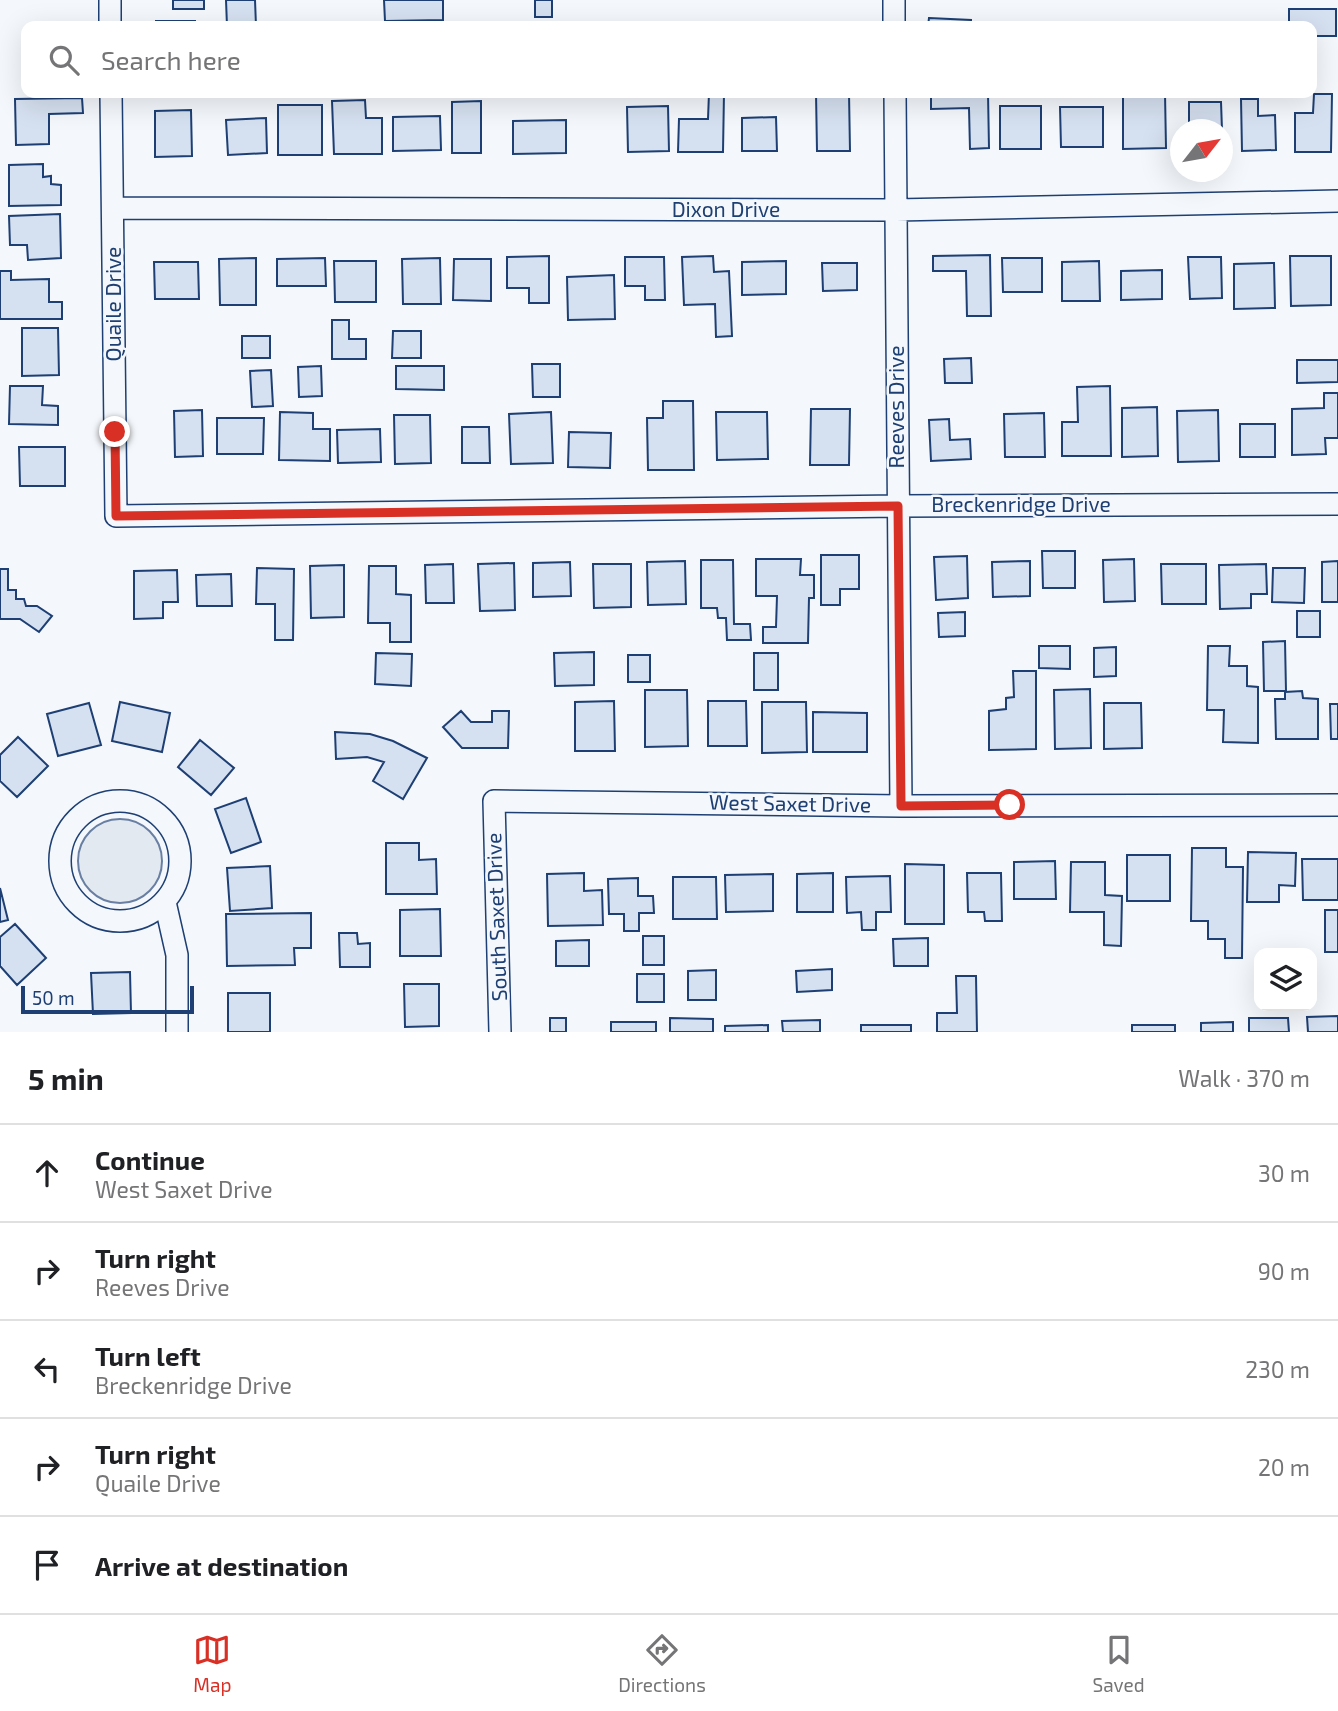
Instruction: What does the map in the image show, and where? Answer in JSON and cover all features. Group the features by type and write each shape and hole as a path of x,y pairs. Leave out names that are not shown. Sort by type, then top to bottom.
{"street":[{"path":"110,0 110,21"},
{"path":"894,0 894,21"},
{"name":"Quaile Drive","path":"111,98 116,516"},
{"name":"Reeves Drive","path":"895,98 901,806"},
{"name":"Dixon Drive","path":"113,208 896,210 1338,201"},
{"name":"Breckenridge Drive","path":"116,516 898,506 1338,504"},
{"path":"165,902 144,917 120,922 94,917 74,901 61,879 58,854 67,830 83,811 107,801 132,801 156,812 173,831 180,855 178,880 165,902 177,955 177,1032"},
{"name":"West Saxet Drive","path":"494,801 901,806 1338,805"},
{"name":"South Saxet Drive","path":"494,801 500,1032"}],"shaded area":[{"path":"120,819 136,822 150,831 159,845 162,861 159,877 150,891 136,900 120,903 104,900 90,891 81,877 78,861 81,845 90,831 104,822"}],"building":[{"path":"173,0 204,0 204,9 173,9"},
{"path":"226,0 255,0 256,21 227,21"},
{"path":"384,0 443,0 443,20 385,21"},
{"path":"535,0 552,0 552,17 535,17"},
{"path":"1289,9 1336,9 1336,36 1317,36 1317,21 1289,21"},
{"path":"929,18 971,20 971,21 929,21"},
{"path":"1317,94 1332,94 1331,152 1295,152 1295,113 1313,113 1314,98 1317,98"},
{"path":"82,98 83,113 49,114 49,144 16,145 15,99"},
{"path":"709,98 724,98 723,152 678,152 679,119 708,119"},
{"path":"816,98 849,98 850,151 817,151"},
{"path":"931,98 988,98 989,148 970,149 969,108 931,109"},
{"path":"1123,98 1165,98 1166,148 1123,149"},
{"path":"1241,99 1258,99 1258,116 1275,115 1276,150 1242,151"},
{"path":"365,100 366,118 382,118 382,154 334,154 332,101"},
{"path":"481,101 481,153 452,153 452,102"},
{"path":"1189,102 1221,102 1222,119 1189,119"},
{"path":"278,105 322,105 322,155 278,155"},
{"path":"668,106 669,151 628,152 627,107"},
{"path":"1000,106 1041,106 1041,149 1000,149"},
{"path":"1060,107 1103,107 1103,147 1061,147"},
{"path":"191,110 192,156 155,157 155,111"},
{"path":"440,116 441,150 393,151 393,117"},
{"path":"776,117 777,151 742,151 742,118"},
{"path":"266,118 267,153 228,155 226,120"},
{"path":"566,120 566,153 513,154 513,121"},
{"path":"43,164 43,177 51,176 51,184 61,185 61,205 9,206 9,165"},
{"path":"60,214 61,258 28,260 27,245 10,245 9,216"},
{"path":"990,255 991,316 967,316 966,271 933,271 933,256"},
{"path":"549,256 549,303 529,303 529,288 507,288 507,257"},
{"path":"713,256 714,272 729,271 732,336 716,337 715,304 684,305 682,257"},
{"path":"1290,256 1331,256 1331,305 1291,306"},
{"path":"625,257 664,257 665,300 645,300 645,286 625,286"},
{"path":"1188,257 1221,257 1222,298 1190,299"},
{"path":"256,258 256,305 220,305 219,259"},
{"path":"325,258 326,286 277,286 277,259"},
{"path":"440,258 441,304 403,304 402,259"},
{"path":"1002,258 1042,258 1042,292 1003,292"},
{"path":"454,259 491,259 491,301 453,300"},
{"path":"334,261 376,261 376,302 335,302"},
{"path":"786,261 786,294 742,295 742,262"},
{"path":"1099,261 1100,301 1062,301 1062,262"},
{"path":"154,262 198,262 199,299 155,299"},
{"path":"822,263 857,263 857,290 823,291"},
{"path":"1274,263 1275,308 1234,309 1234,264"},
{"path":"1162,270 1162,299 1121,300 1121,271"},
{"path":"0,271 11,271 11,280 49,279 49,302 62,302 62,319 0,319"},
{"path":"614,275 615,319 568,320 567,277"},
{"path":"332,320 349,320 349,339 366,339 366,359 332,359"},
{"path":"22,328 58,328 59,375 22,376"},
{"path":"393,331 421,331 421,358 392,358"},
{"path":"242,336 270,336 270,358 242,358"},
{"path":"971,358 972,383 945,383 944,359"},
{"path":"1297,360 1338,360 1338,382 1297,383"},
{"path":"532,364 560,364 560,397 533,397"},
{"path":"321,366 322,396 299,397 298,367"},
{"path":"396,366 444,366 444,390 396,389"},
{"path":"271,370 273,406 252,407 250,371"},
{"path":"10,386 43,386 42,405 58,406 58,425 9,424"},
{"path":"1110,386 1111,456 1062,456 1062,422 1078,422 1077,387"},
{"path":"1324,393 1338,393 1338,438 1325,438 1326,454 1292,455 1292,409 1324,408"},
{"path":"663,401 693,401 694,470 648,470 647,418 663,418"},
{"path":"1157,407 1158,456 1122,457 1122,408"},
{"path":"811,409 850,409 849,465 810,465"},
{"path":"202,410 203,456 175,457 174,411"},
{"path":"1218,410 1219,461 1178,462 1177,411"},
{"path":"280,412 313,413 313,429 330,429 330,461 279,460"},
{"path":"551,412 553,463 511,464 509,414"},
{"path":"716,412 767,412 768,459 717,460"},
{"path":"1044,413 1045,457 1005,457 1004,414"},
{"path":"394,415 430,415 431,463 395,464"},
{"path":"217,418 264,418 263,454 217,454"},
{"path":"949,419 950,440 970,439 971,459 931,461 929,420"},
{"path":"1240,424 1275,424 1275,457 1240,457"},
{"path":"462,427 489,427 490,463 462,463"},
{"path":"380,429 381,462 338,463 337,430"},
{"path":"569,432 611,433 610,468 568,467"},
{"path":"19,447 65,447 65,486 20,486"},
{"path":"1042,551 1075,551 1075,588 1043,588"},
{"path":"821,555 859,555 859,589 840,589 840,605 821,605"},
{"path":"967,556 968,598 936,600 934,557"},
{"path":"756,559 801,559 800,575 814,575 814,598 809,598 808,643 763,643 763,627 776,627 777,596 756,596"},
{"path":"1134,559 1135,601 1104,602 1103,560"},
{"path":"701,560 733,560 734,624 750,624 751,640 727,640 726,618 718,618 717,608 701,608"},
{"path":"685,561 686,604 648,605 647,562"},
{"path":"1030,561 1030,596 993,597 992,562"},
{"path":"1338,561 1338,602 1322,602 1322,562"},
{"path":"570,562 571,596 533,597 533,563"},
{"path":"514,563 515,610 480,611 478,564"},
{"path":"453,564 454,603 426,603 425,565"},
{"path":"593,564 631,564 631,607 594,608"},
{"path":"1161,564 1206,564 1206,604 1162,604"},
{"path":"1266,564 1267,594 1251,594 1251,608 1220,609 1219,565"},
{"path":"344,565 344,617 311,618 310,566"},
{"path":"369,566 396,566 396,594 411,595 411,642 390,642 390,623 368,623"},
{"path":"257,568 294,569 293,640 275,640 275,604 256,604"},
{"path":"1273,568 1305,568 1304,603 1272,602"},
{"path":"0,569 8,569 8,590 16,590 16,599 24,599 26,606 37,606 52,616 39,632 20,619 0,619"},
{"path":"177,570 178,602 163,602 163,618 134,619 134,571"},
{"path":"231,574 232,606 197,606 196,575"},
{"path":"1297,611 1320,611 1320,637 1297,637"},
{"path":"965,612 965,636 939,637 938,613"},
{"path":"1285,641 1286,691 1264,691 1263,642"},
{"path":"1039,646 1070,646 1070,669 1039,668"},
{"path":"1208,646 1230,646 1229,666 1247,666 1247,686 1258,687 1258,743 1223,742 1224,710 1207,710"},
{"path":"1116,647 1116,676 1094,677 1094,648"},
{"path":"594,652 594,685 555,686 554,653"},
{"path":"376,653 412,654 411,686 375,684"},
{"path":"754,653 778,653 778,690 754,690"},
{"path":"628,655 650,655 650,682 628,682"},
{"path":"1013,671 1036,671 1036,749 989,750 989,711 1006,709 1006,698 1014,697"},
{"path":"1090,689 1091,748 1055,749 1054,690"},
{"path":"645,690 687,690 688,746 645,747"},
{"path":"1302,691 1303,698 1318,699 1318,739 1276,739 1275,699 1285,699 1285,692"},
{"path":"614,701 615,751 575,751 575,702"},
{"path":"708,701 746,701 747,746 708,746"},
{"path":"120,702 170,713 162,752 112,741"},
{"path":"762,702 806,702 807,752 762,753"},
{"path":"89,703 101,745 58,756 47,714"},
{"path":"1104,703 1141,703 1142,748 1104,749"},
{"path":"1330,704 1338,704 1338,739 1331,739"},
{"path":"461,711 471,722 492,722 492,711 509,711 508,748 462,748 443,727"},
{"path":"813,712 867,713 867,752 813,752"},
{"path":"335,732 370,734 393,741 427,758 403,799 373,781 384,762 367,757 336,759"},
{"path":"18,737 48,766 17,797 0,781 0,755"},
{"path":"200,740 234,768 211,795 178,767"},
{"path":"246,798 261,842 231,853 215,809"},
{"path":"386,843 419,843 419,860 436,859 437,894 386,894"},
{"path":"1192,848 1226,848 1226,867 1243,867 1242,958 1225,958 1225,939 1208,939 1208,921 1191,921"},
{"path":"1248,852 1296,853 1295,886 1279,885 1279,902 1247,902"},
{"path":"1127,855 1170,855 1170,901 1127,901"},
{"path":"1302,859 1338,859 1338,900 1303,900"},
{"path":"1055,861 1056,899 1014,899 1014,862"},
{"path":"1071,862 1105,862 1105,895 1122,896 1121,946 1104,945 1104,912 1070,912"},
{"path":"905,864 944,865 944,924 905,924"},
{"path":"270,866 272,908 230,911 227,868"},
{"path":"584,873 584,891 602,890 603,925 548,926 547,874"},
{"path":"833,873 833,912 797,912 797,874"},
{"path":"967,873 1001,873 1002,921 985,921 984,912 968,912"},
{"path":"773,874 773,911 726,912 725,875"},
{"path":"890,876 891,912 876,912 876,930 862,930 861,912 847,913 846,877"},
{"path":"673,877 716,877 717,919 673,919"},
{"path":"638,878 638,896 653,896 654,913 639,913 639,931 624,931 624,914 609,914 608,879"},
{"path":"0,888 8,920 0,922"},
{"path":"440,909 441,956 400,956 400,910"},
{"path":"1325,910 1338,910 1338,952 1325,952"},
{"path":"311,913 311,948 294,948 295,965 227,966 226,914"},
{"path":"15,924 46,958 17,985 0,966 0,937"},
{"path":"339,933 357,933 358,944 370,943 370,967 340,967"},
{"path":"643,936 664,936 664,965 643,965"},
{"path":"928,938 928,966 894,966 893,939"},
{"path":"589,940 589,966 556,966 556,941"},
{"path":"832,969 832,990 797,992 796,971"},
{"path":"716,970 716,1000 688,1000 688,971"},
{"path":"130,972 131,1013 93,1014 91,973"},
{"path":"637,974 664,974 664,1002 637,1002"},
{"path":"956,976 976,976 977,1032 937,1032 937,1013 957,1013"},
{"path":"404,984 439,984 439,1026 405,1027"},
{"path":"228,993 270,993 270,1032 228,1032"},
{"path":"1338,1016 1338,1032 1308,1032 1307,1017"},
{"path":"550,1018 566,1018 566,1032 550,1032"},
{"path":"670,1018 713,1019 713,1032 670,1032"},
{"path":"1249,1018 1288,1018 1289,1032 1249,1032"},
{"path":"820,1020 820,1032 783,1032 782,1021"},
{"path":"611,1022 656,1022 656,1032 611,1032"},
{"path":"1233,1022 1233,1032 1201,1032 1201,1023"},
{"path":"768,1025 768,1032 725,1032 725,1026"},
{"path":"861,1025 911,1025 911,1032 861,1032"},
{"path":"1132,1025 1175,1025 1175,1032 1132,1032"}],"route":[{"path":"115,432 116,516 898,506 901,806 1010,805"}]}
